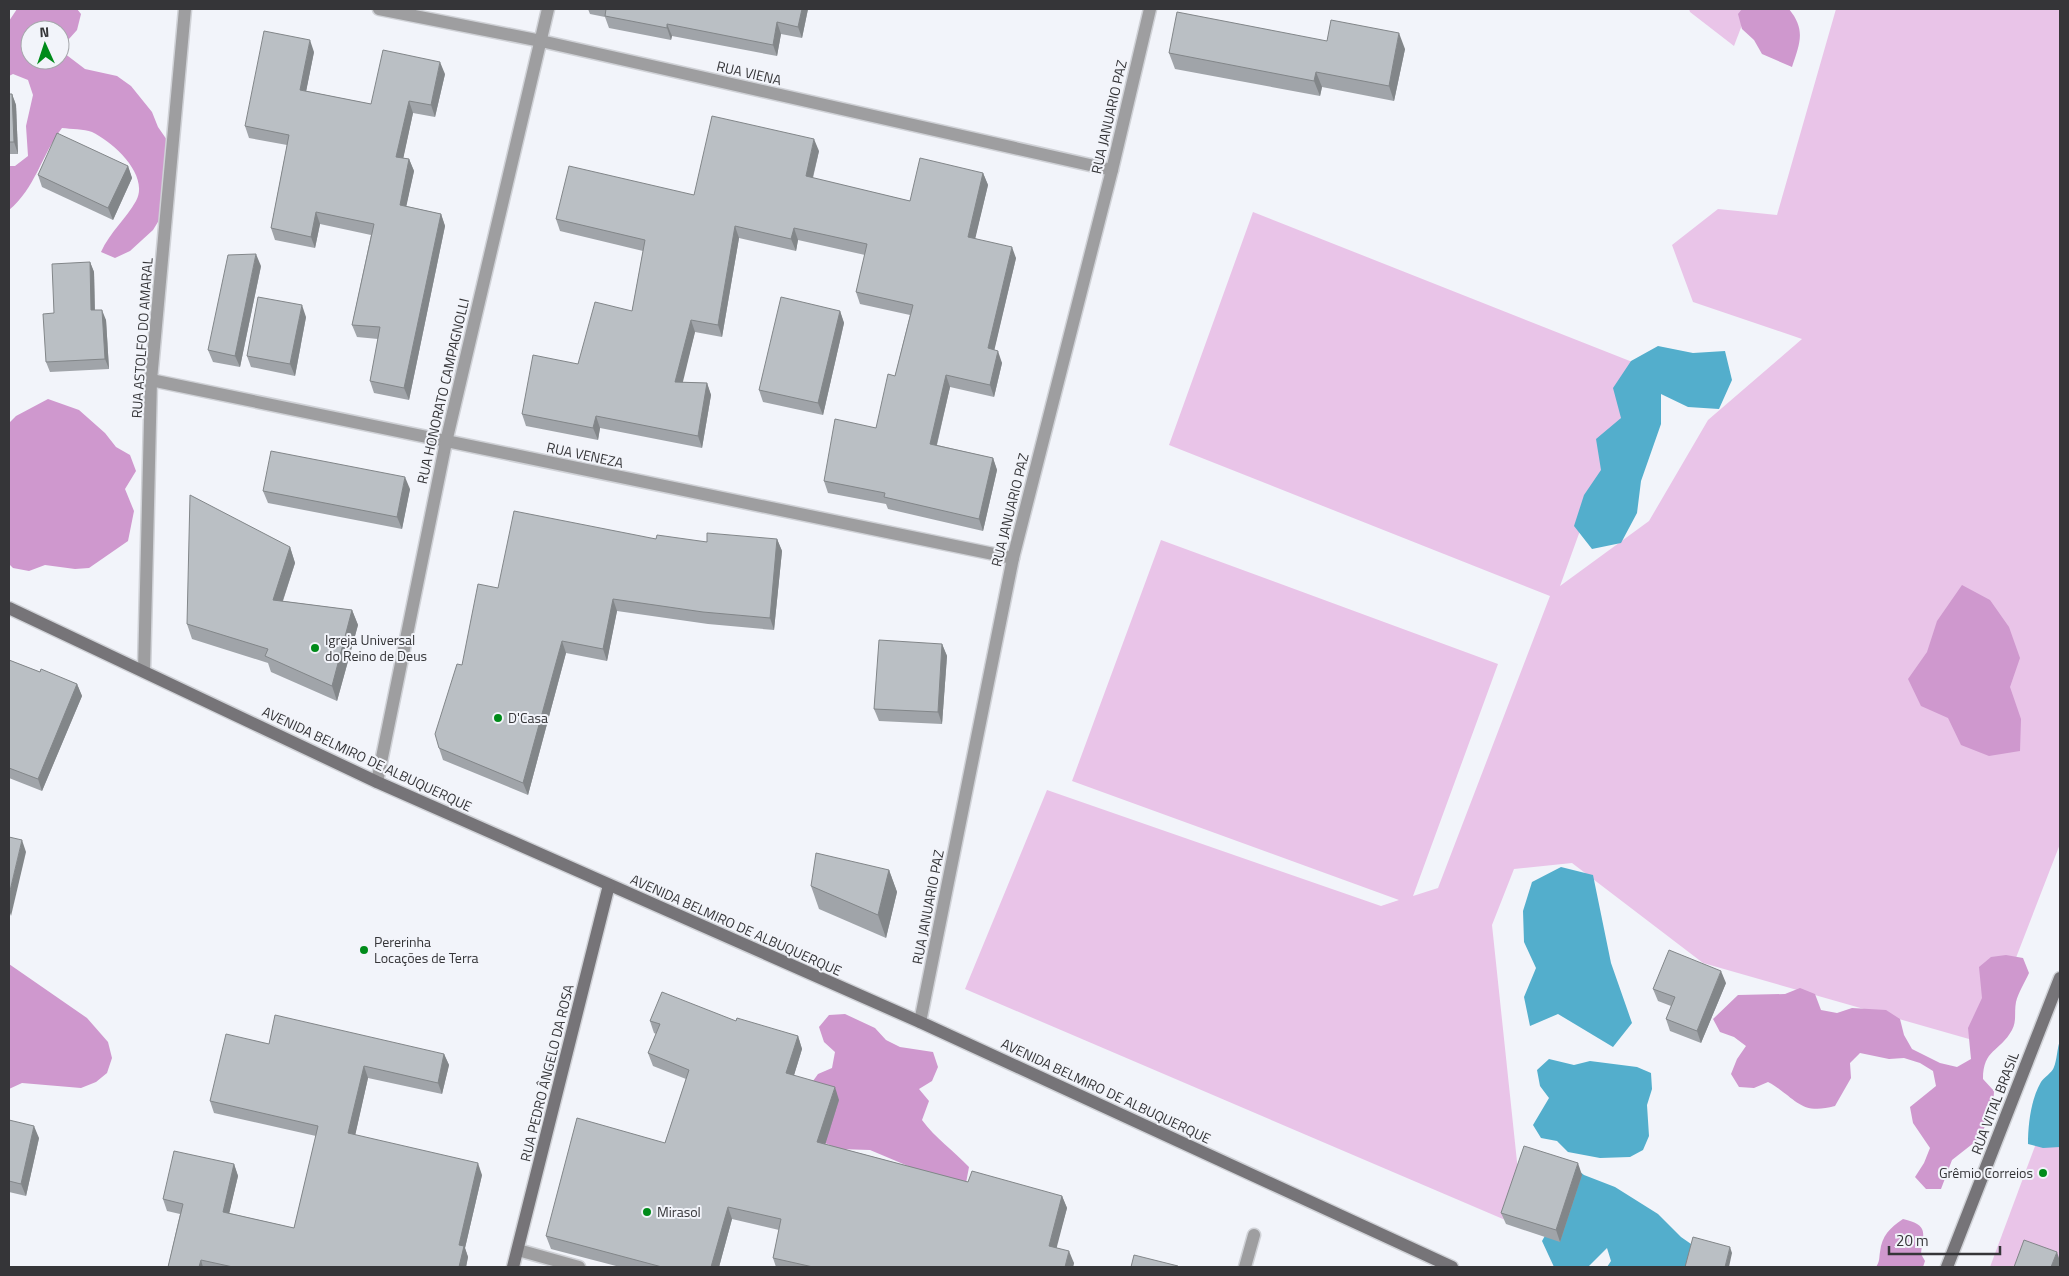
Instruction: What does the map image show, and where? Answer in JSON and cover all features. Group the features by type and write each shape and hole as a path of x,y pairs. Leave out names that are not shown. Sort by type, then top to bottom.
{"main road":[{"name":"AVENIDA BELMIRO DE ALBUQUERQUE","path":"9,608 377,782 920,1022 1452,1267"},
{"name":"RUA PEDRO ÂNGELO DA ROSA","path":"513,1267 610,885"},
{"name":"RUA VITAL BRASIL","path":"1947,1267 2060,978"}],"street":[{"name":"RUA ASTOLFO DO AMARAL","path":"144,671 152,380 185,9"},
{"name":"RUA VIENA","path":"379,9 541,41 1112,170"},
{"name":"RUA HONORATO CAMPAGNOLLI","path":"377,782 446,442 548,9"},
{"name":"RUA JANUARIO PAZ","path":"920,1022 1013,558 1112,170 1150,9"},
{"name":"RUA VENEZA","path":"152,380 1013,558"},
{"path":"1245,1267 1254,1235"},
{"path":"518,1250 578,1267"}],"shaded area":[{"path":"17,9 77,9 81,14 77,30 70,38 70,20 20,20 20,70 70,70 70,58 85,69 117,76 131,86 152,112 158,127 167,140 161,217 153,230 130,251 115,258 101,252 136,201 139,191 138,181 134,170 119,151 92,132 62,128 32,182 18,202 9,210 9,166 15,166 28,156 26,126 33,95 28,80 13,74 9,76 9,21"},
{"path":"1689,9 1748,9 1734,46 1690,12"},
{"path":"1742,9 1789,9 1800,30 1799,44 1792,67 1762,54 1754,40 1742,29 1738,14"},
{"path":"1836,9 2060,9 2060,844 1983,1043 1703,963 1572,863 1514,869 1492,925 1524,1228 965,989 1047,790 1381,906 1399,900 1072,781 1161,540 1498,664 1413,896 1438,888 1550,596 1169,445 1253,212 1640,365 1560,586 1649,521 1708,420 1802,339 1693,302 1672,245 1718,209 1777,215"},
{"path":"48,399 79,410 105,433 116,447 130,455 136,471 125,489 134,511 128,541 89,568 75,569 45,565 29,571 13,568 9,564 9,423 16,416"},
{"path":"1962,585 1990,600 2009,627 2020,658 2010,687 2021,719 2020,751 1989,756 1961,745 1948,718 1921,706 1908,679 1927,652 1937,621"},
{"path":"2006,955 2023,958 2029,973 2017,999 2012,1030 1989,1056 1984,1069 1983,1079 1994,1091 1993,1107 1980,1138 1952,1160 1941,1189 1926,1189 1915,1177 1924,1163 1930,1148 1913,1123 1910,1107 1936,1086 1933,1071 1920,1063 1904,1058 1889,1059 1860,1053 1850,1063 1851,1078 1835,1106 1813,1109 1798,1103 1768,1082 1754,1088 1739,1087 1731,1074 1737,1059 1746,1046 1734,1037 1720,1032 1713,1019 1738,995 1785,994 1800,988 1815,994 1821,1010 1837,1013 1852,1008 1886,1010 1900,1019 1904,1035 1912,1049 1940,1063 1957,1067 1971,1059 1968,1028 1982,998 1979,967 1991,957"},
{"path":"9,964 87,1018 108,1042 112,1058 107,1073 96,1082 81,1088 22,1083 9,1089"},
{"path":"845,1014 875,1028 886,1040 900,1047 933,1052 938,1067 932,1081 919,1089 929,1101 922,1120 969,1167 963,1199 927,1174 870,1150 839,1149 825,1143 808,1088 818,1074 832,1068 835,1052 824,1042 819,1027 829,1015"},
{"name":"Grêmio Correios","path":"2060,1079 2060,1267 1990,1267"},
{"path":"1903,1219 1917,1224 1923,1231 1921,1254 1925,1261 1923,1267 1876,1267 1885,1236"}],"water":[{"path":"1658,346 1693,353 1725,351 1732,380 1719,409 1688,407 1661,394 1661,424 1641,481 1637,513 1621,543 1592,549 1574,526 1584,495 1601,470 1596,439 1621,418 1613,388 1631,361"},
{"path":"1561,867 1593,875 1611,963 1632,1023 1613,1047 1558,1014 1530,1026 1524,997 1536,968 1524,942 1523,911 1532,882"},
{"path":"2060,1040 2060,1147 2043,1148 2028,1144 2031,1112 2041,1082 2054,1067"},
{"path":"1549,1059 1574,1065 1590,1061 1637,1067 1651,1073 1652,1089 1647,1105 1649,1136 1643,1150 1630,1157 1600,1158 1568,1152 1557,1141 1541,1138 1533,1125 1549,1098 1540,1086 1537,1070"},
{"path":"1570,1164 1584,1175 1615,1187 1658,1214 1681,1237 1724,1267 1607,1267 1611,1261 1607,1248 1588,1267 1554,1267 1542,1241 1550,1227"}],"building":[{"path":"606,9 802,9 798,27 777,22 773,45 667,24 667,28 605,16"},
{"path":"1177,12 1327,41 1331,20 1399,33 1389,86 1316,72 1314,81 1169,53"},
{"path":"264,31 310,40 300,90 371,104 383,50 440,62 431,105 409,101 396,157 409,159 400,205 441,214 404,388 370,381 380,327 352,325 374,224 316,212 311,237 271,228 289,135 245,126"},
{"path":"9,94 12,94 14,142 9,142"},
{"path":"712,116 814,139 806,176 910,201 920,158 983,173 968,237 1012,247 988,348 998,351 990,385 946,375 930,444 993,458 979,519 884,497 885,493 824,481 835,419 876,428 888,374 895,376 913,305 856,292 867,244 794,228 791,239 735,226 718,325 691,320 675,382 707,383 698,436 596,416 593,428 522,414 533,355 578,364 595,302 632,311 645,240 556,219 569,166 694,195"},
{"path":"57,133 128,166 108,208 38,175"},
{"path":"256,254 235,356 208,350 228,255"},
{"path":"90,262 91,310 102,310 105,359 46,362 43,314 54,313 52,264"},
{"path":"258,297 302,305 290,364 247,356"},
{"path":"781,297 840,311 818,403 759,390"},
{"path":"271,451 405,477 397,517 263,491"},
{"path":"190,495 290,547 273,600 352,610 332,686 265,656 268,649 187,624"},
{"path":"514,511 656,539 657,535 707,542 707,533 777,539 770,618 703,612 613,599 603,649 562,641 523,783 439,748 435,734 457,664 462,665 478,584 498,588"},
{"path":"879,640 942,644 938,712 874,709"},
{"path":"9,660 40,672 41,669 77,684 38,779 9,768"},
{"path":"9,837 22,840 9,895"},
{"path":"816,853 889,870 878,915 811,886"},
{"path":"1669,950 1721,971 1697,1031 1666,1019 1675,997 1653,989"},
{"path":"662,992 736,1021 737,1018 798,1036 786,1073 835,1087 817,1142 968,1182 972,1171 1062,1196 1049,1246 1069,1251 1065,1267 813,1267 773,1258 781,1219 728,1207 711,1267 662,1267 546,1236 577,1118 665,1143 689,1070 648,1053 660,1024 650,1021"},
{"path":"275,1015 444,1054 438,1083 364,1066 348,1133 478,1163 459,1245 464,1246 459,1267 233,1267 201,1260 199,1267 168,1267 183,1204 163,1199 174,1151 234,1164 223,1212 294,1228 318,1126 210,1101 226,1034 269,1044"},
{"path":"9,1120 34,1126 21,1184 9,1181"},
{"path":"1524,1146 1578,1163 1556,1230 1501,1213"},
{"path":"1693,1237 1730,1247 1725,1267 1685,1267"},
{"path":"2024,1240 2057,1252 2051,1267 2014,1267"},
{"path":"1134,1255 1178,1266 1178,1267 1131,1267"}],"place":[{"name":"Igreja Universal do Reino de Deus","path":"315,648"},
{"name":"D'Casa","path":"498,718"},
{"name":"Pererinha Locações de Terra","path":"364,950"},
{"name":"Grêmio Correios","path":"2043,1173"},
{"name":"Mirasol","path":"647,1212"}]}
